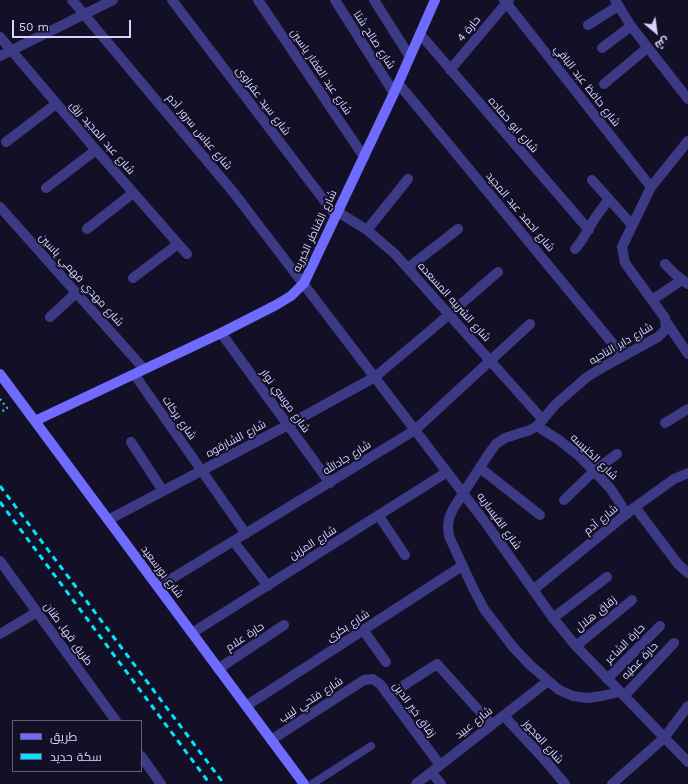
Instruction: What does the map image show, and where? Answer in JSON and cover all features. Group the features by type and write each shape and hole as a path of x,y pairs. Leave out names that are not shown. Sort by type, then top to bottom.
{"main road":[{"name":"شارع القناطر الخيريه","path":"35,421 221,332 291,296 304,284 394,93 435,0"},
{"name":"شارع بورسعيد","path":"0,374 304,784"}],"street":[{"name":"شارع عباس سرور آدم","path":"72,0 234,193 304,284"},
{"path":"0,56 113,0"},
{"name":"شارع سيد عقراوى","path":"172,0 337,214"},
{"name":"شارع عبد الغفار ياسين","path":"258,0 364,157"},
{"name":"شارع صالح شتا","path":"334,0 394,93"},
{"path":"374,0 410,57"},
{"name":"حارة 4","path":"450,70 506,1"},
{"name":"شارع حافظ عبد الباقي","path":"506,1 651,187"},
{"path":"588,25 616,3 647,48 688,99"},
{"path":"602,48 631,26"},
{"name":"شارع ابو حماده","path":"420,34 589,230"},
{"name":"شارع عبد المجيد رزق","path":"0,37 56,104 187,254"},
{"path":"604,84 647,48"},
{"name":"شارع احمد عبد المجيد","path":"398,83 623,356"},
{"path":"6,142 56,104"},
{"name":"شارع داير الناحيه","path":"622,694 587,698 573,696 559,690 548,681 513,647 484,609 462,566 449,536 448,527 451,514 496,444 506,438 530,430 540,423 556,404 587,377 663,333 666,329 667,323 665,318 623,258 622,247 651,187 688,141"},
{"path":"46,188 96,150"},
{"path":"367,230 408,179"},
{"path":"592,180 632,225"},
{"path":"87,229 133,193"},
{"path":"575,249 609,199"},
{"name":"شارع مهدي فهمي ياسين","path":"0,208 144,369"},
{"name":"شارع الشربيه المسعده","path":"337,214 367,230 391,250 490,361 540,423"},
{"path":"408,268 458,229"},
{"path":"132,278 178,244"},
{"path":"652,300 685,282 665,264"},
{"name":"شارع الشارقوه","path":"108,520 288,425 375,377 498,272"},
{"name":"شارع القيساريه","path":"304,284 448,472 553,618 576,646 688,762"},
{"path":"50,317 76,293"},
{"path":"667,323 688,354"},
{"name":"شارع جادالله","path":"158,587 234,542 415,430 530,324"},
{"name":"شارع موسي نوار","path":"221,332 330,483"},
{"name":"شارع بركات","path":"134,374 246,534"},
{"path":"664,423 688,409"},
{"name":"شارع الكنيسه","path":"540,423 594,470 610,488 627,514"},
{"path":"131,442 163,491"},
{"path":"564,500 594,470 617,454"},
{"path":"480,468 540,515"},
{"name":"شارع المزين","path":"192,633 448,472"},
{"name":"شارع آدم","path":"533,590 635,507 674,479 688,472"},
{"path":"635,507 678,564 688,573"},
{"path":"379,516 405,555"},
{"path":"234,542 268,586"},
{"name":"طريق قها, طنان","path":"0,561 115,720"},
{"name":"شارع بكرى","path":"246,706 462,566"},
{"path":"553,618 607,577"},
{"name":"زقاق هلال","path":"576,646 632,600"},
{"path":"0,634 37,612"},
{"name":"حارة علام","path":"218,669 284,625"},
{"name":"حارة الشاعر","path":"607,678 660,626"},
{"path":"363,630 386,662"},
{"name":"حارة عطيه","path":"622,694 674,643"},
{"path":"388,695 437,664 492,725"},
{"name":"زقاق خير الدين","path":"364,680 368,678 377,681 440,765"},
{"name":"شارع فتحي لبيب","path":"271,740 364,680"},
{"name":"شارع عبيد","path":"416,784 548,681"},
{"path":"612,784 664,738 688,706"},
{"name":"شارع العجوز","path":"504,716 565,784"},
{"path":"142,758 158,783"},
{"path":"431,772 441,784"}],"lane":[{"path":"312,784 371,746"}],"path":[{"path":"0,399 7,408 0,413"}],"railway":[{"path":"0,486 224,784"},
{"path":"0,502 210,784"}]}
